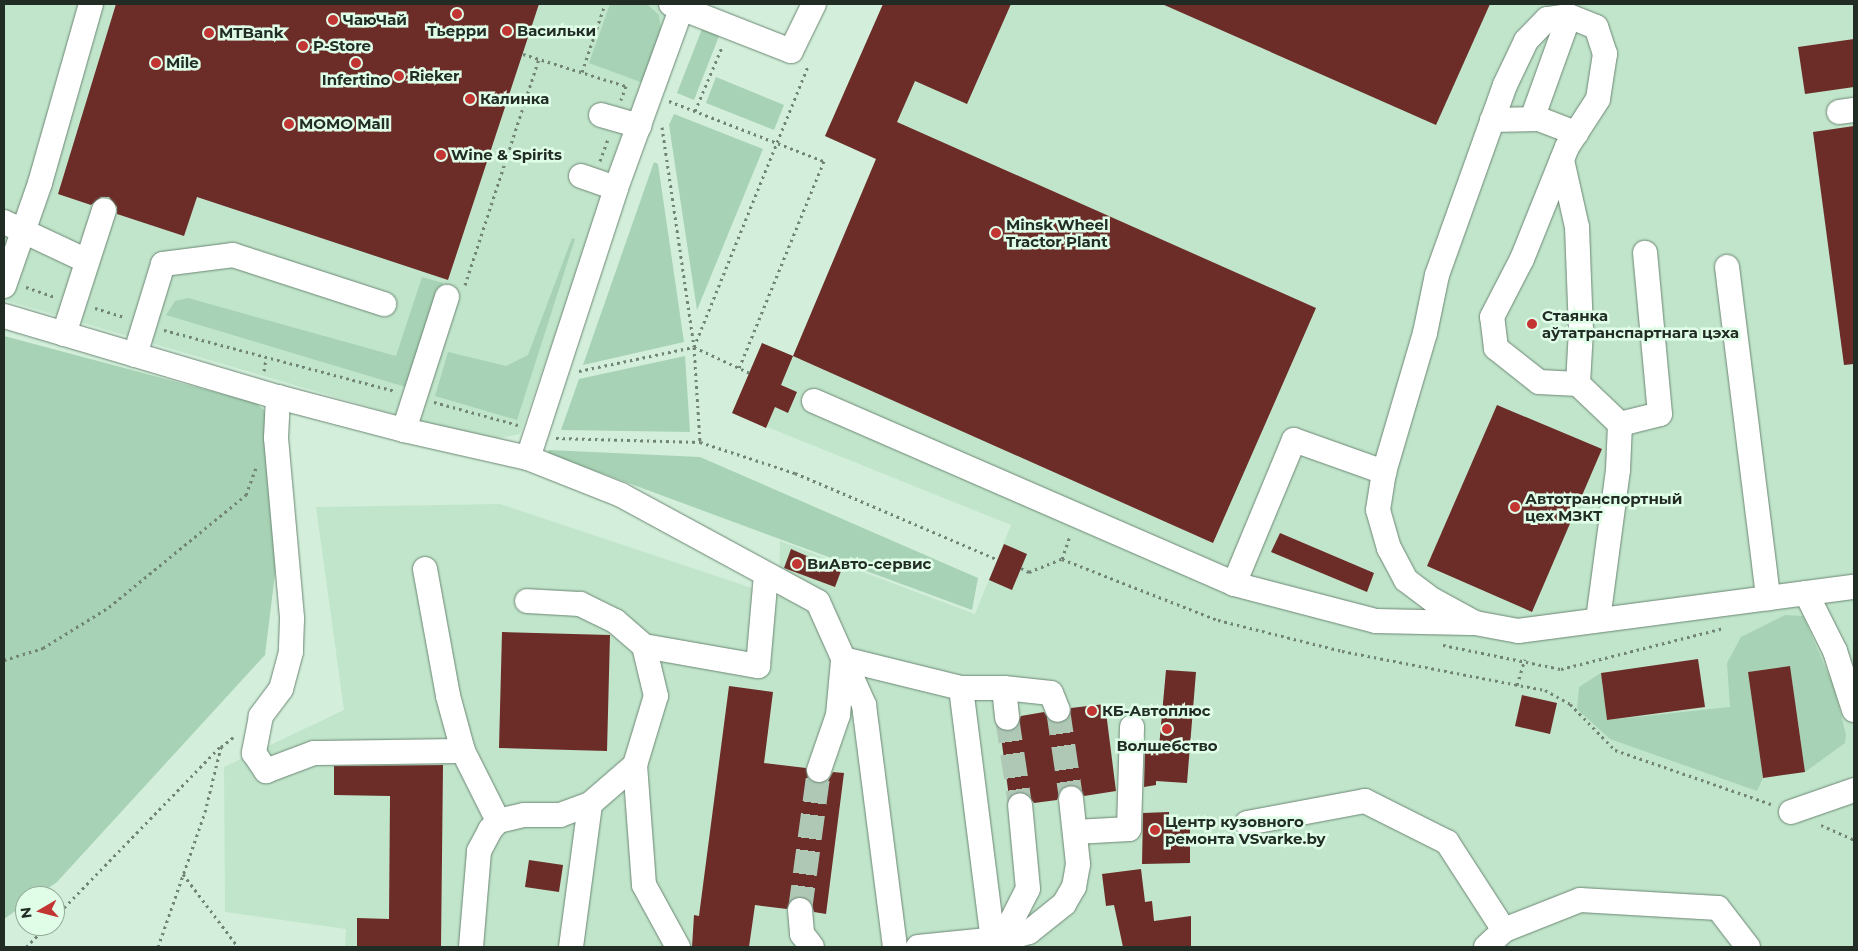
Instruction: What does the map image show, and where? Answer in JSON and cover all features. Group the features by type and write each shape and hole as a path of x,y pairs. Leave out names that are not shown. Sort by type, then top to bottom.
{"street":[{"path":"4,286 14,227 91,4"},
{"path":"528,458 616,188 650,125 679,5 791,51 814,4"},
{"path":"1532,119 1568,16"},
{"path":"1476,624 1433,600 1406,580 1389,548 1378,510 1384,472 1425,333 1437,275 1492,120 1526,41 1547,19 1568,16 1596,27 1606,54 1598,99 1576,133 1562,160 1522,259 1492,317 1496,348 1539,382 1578,384 1620,424 1618,470 1598,620"},
{"path":"601,115 650,125"},
{"path":"1492,120 1532,119 1576,133"},
{"path":"1562,160 1578,227 1581,330 1578,384"},
{"path":"581,176 616,188"},
{"path":"64,334 104,210"},
{"path":"14,227 87,261"},
{"path":"1620,424 1660,414 1645,253"},
{"path":"135,355 163,264 233,255 384,304"},
{"path":"1727,267 1768,598"},
{"path":"404,430 415,396 456,292"},
{"path":"4,316 278,397 404,430 528,458 621,495 818,602 864,705 895,947"},
{"path":"278,397 276,438 292,618 292,652 281,689 261,716 254,753 266,771 314,753 462,751"},
{"path":"814,400 1234,584 1376,621 1476,624 1518,631 1854,587"},
{"path":"1234,584 1294,440 1384,472"},
{"path":"425,569 448,696 462,751 498,821"},
{"path":"527,601 580,604 615,621 644,646 758,666 773,578"},
{"path":"1806,593 1835,651 1854,710"},
{"path":"644,646 656,696 635,765 644,885 678,947"},
{"path":"843,659 961,688 1004,688 1051,693 1058,710"},
{"path":"825,771 838,715 843,659"},
{"path":"961,688 994,941"},
{"path":"1004,688 1007,718"},
{"path":"1075,832 1128,829 1132,727"},
{"path":"471,947 479,851 498,821 524,815 560,815 590,804 635,765"},
{"path":"1791,812 1854,790"},
{"path":"918,947 994,941 1028,932 1064,904 1074,887 1078,864 1071,798"},
{"path":"1247,823 1365,801 1446,842 1504,930"},
{"path":"571,947 590,804"},
{"path":"994,941 1010,924 1028,889 1020,805"},
{"path":"1486,947 1504,930 1580,900 1718,908 1748,947"},
{"path":"807,911 812,947"}],"path":[{"path":"582,72 605,4"},
{"path":"695,111 730,27"},
{"path":"523,54 626,86"},
{"path":"694,347 776,140 812,58"},
{"path":"456,292 539,59"},
{"path":"668,101 776,140 824,161 739,368"},
{"path":"650,125 694,347 700,442"},
{"path":"159,328 266,359 415,396 519,425"},
{"path":"571,373 694,347 750,373"},
{"path":"263,377 266,359"},
{"path":"4,661 43,648 109,607 246,495 254,469 276,438"},
{"path":"552,438 700,442 795,473 997,559"},
{"path":"1062,559 1073,526"},
{"path":"1021,568 1029,572 1062,559 1218,620 1342,652 1545,690 1570,704 1615,750 1791,812 1854,840"},
{"path":"1517,685 1525,659"},
{"path":"65,907 221,747 261,716"},
{"path":"158,947 182,873 205,812 221,747"},
{"path":"182,873 238,947"},
{"path":"26,947 37,936"}],"shaded area":[{"path":"4,4 672,4 520,434 486,441 4,300"},
{"path":"610,4 647,4 659,15 661,31 643,83 589,63"},
{"path":"883,4 1854,4 1854,947 345,947 346,929 225,912 224,767 344,710 316,507 500,504 779,597 780,541 975,614 1011,525 732,413 762,343 793,356 876,159 825,136"},
{"path":"702,29 719,36 694,100 677,93"},
{"path":"716,77 784,105 774,130 706,103"},
{"path":"674,114 763,149 697,310 669,125"},
{"path":"654,162 658,164 684,342 583,365"},
{"path":"572,238 575,239 517,420 435,396 448,352 506,366 528,355"},
{"path":"422,277 443,283 409,388 166,315 175,301 188,298 396,356"},
{"path":"4,336 256,403 264,410 267,421 280,534 265,655 57,882 51,886 15,886 15,911 4,919"},
{"path":"685,356 690,432 561,430 579,379"},
{"path":"549,450 700,457 978,578 972,610 547,453"},
{"path":"1785,615 1803,616 1834,687 1846,735 1845,743 1805,772 1790,666 1748,672 1763,778 1757,791 1610,739 1577,709 1579,687 1601,673 1607,720 1730,707 1727,663 1741,637"}],"building":[{"name":"MOMO Mall","path":"116,4 539,4 448,280 197,197 184,236 117,214 117,207 109,197 101,197 91,205 58,194"},
{"name":"Minsk Wheel Tractor Plant","path":"883,4 1011,4 967,104 915,81 897,122 1316,308 1213,543 793,356 876,159 825,136"},
{"path":"1162,4 1490,4 1436,125"},
{"path":"1854,39 1854,87 1805,94 1798,47"},
{"path":"1854,126 1854,364 1844,365 1813,132"},
{"path":"762,343 793,356 781,385 797,392 788,413 775,407 766,428 732,413"},
{"name":"Автотранспортный цех МЗКТ","path":"1497,405 1602,449 1532,612 1427,566"},
{"path":"1280,533 1374,573 1367,592 1271,552"},
{"path":"1004,544 1027,554 1012,590 989,580"},
{"path":"791,549 841,571 835,587 784,568"},
{"path":"502,632 610,635 607,751 499,748"},
{"path":"1698,659 1705,707 1607,720 1601,673"},
{"path":"1790,666 1805,772 1763,778 1748,672"},
{"path":"1166,670 1196,672 1187,783 1156,781 1156,785 1144,787 1145,746 1159,747"},
{"path":"729,686 773,692 764,763 806,768 808,779 815,783 828,781 833,772 844,773 826,914 814,912 811,902 799,896 792,899 787,909 755,905 749,947 692,947 694,915 699,916"},
{"path":"1522,695 1557,703 1550,734 1515,726"},
{"path":"1105,704 1116,791 1084,796 1077,786 1070,784 1063,787 1057,800 1034,803 1026,793 1019,791 1009,797 1000,729 1015,729 1021,716 1044,712 1050,721 1063,723 1069,718 1071,708"},
{"path":"443,765 441,947 357,947 357,918 389,919 390,796 334,795 334,766"},
{"path":"1169,812 1169,824 1190,824 1190,863 1142,864 1143,813"},
{"path":"529,860 563,865 559,892 525,887"},
{"path":"1141,869 1145,902 1152,901 1154,921 1191,916 1191,947 1123,947 1114,905 1106,906 1102,874"}],"tunnel":[{"path":"1058,710 1071,798"},
{"path":"1007,718 1020,805"},
{"path":"800,910 819,770"}],"place":[{"name":"Тьерри","path":"457,14"},
{"name":"ЧаюЧай","path":"333,20"},
{"name":"Васильки","path":"507,31"},
{"name":"MTBank","path":"209,33"},
{"name":"P-Store","path":"303,46"},
{"name":"Mile","path":"156,63"},
{"name":"Infertino","path":"356,63"},
{"name":"Rieker","path":"399,76"},
{"name":"Калинка","path":"470,99"},
{"name":"MOMO Mall","path":"289,124"},
{"name":"Wine & Spirits","path":"441,155"},
{"name":"Minsk Wheel Tractor Plant","path":"996,233"},
{"name":"Стаянка аўтатранспартнага цэха","path":"1532,324"},
{"name":"Автотранспортный цех МЗКТ","path":"1515,507"},
{"name":"ВиАвто-сервис","path":"797,564"},
{"name":"КБ-Автоплюс","path":"1092,711"},
{"name":"Волшебство","path":"1167,729"},
{"name":"Центр кузовного ремонта VSvarke.by","path":"1155,830"}]}
